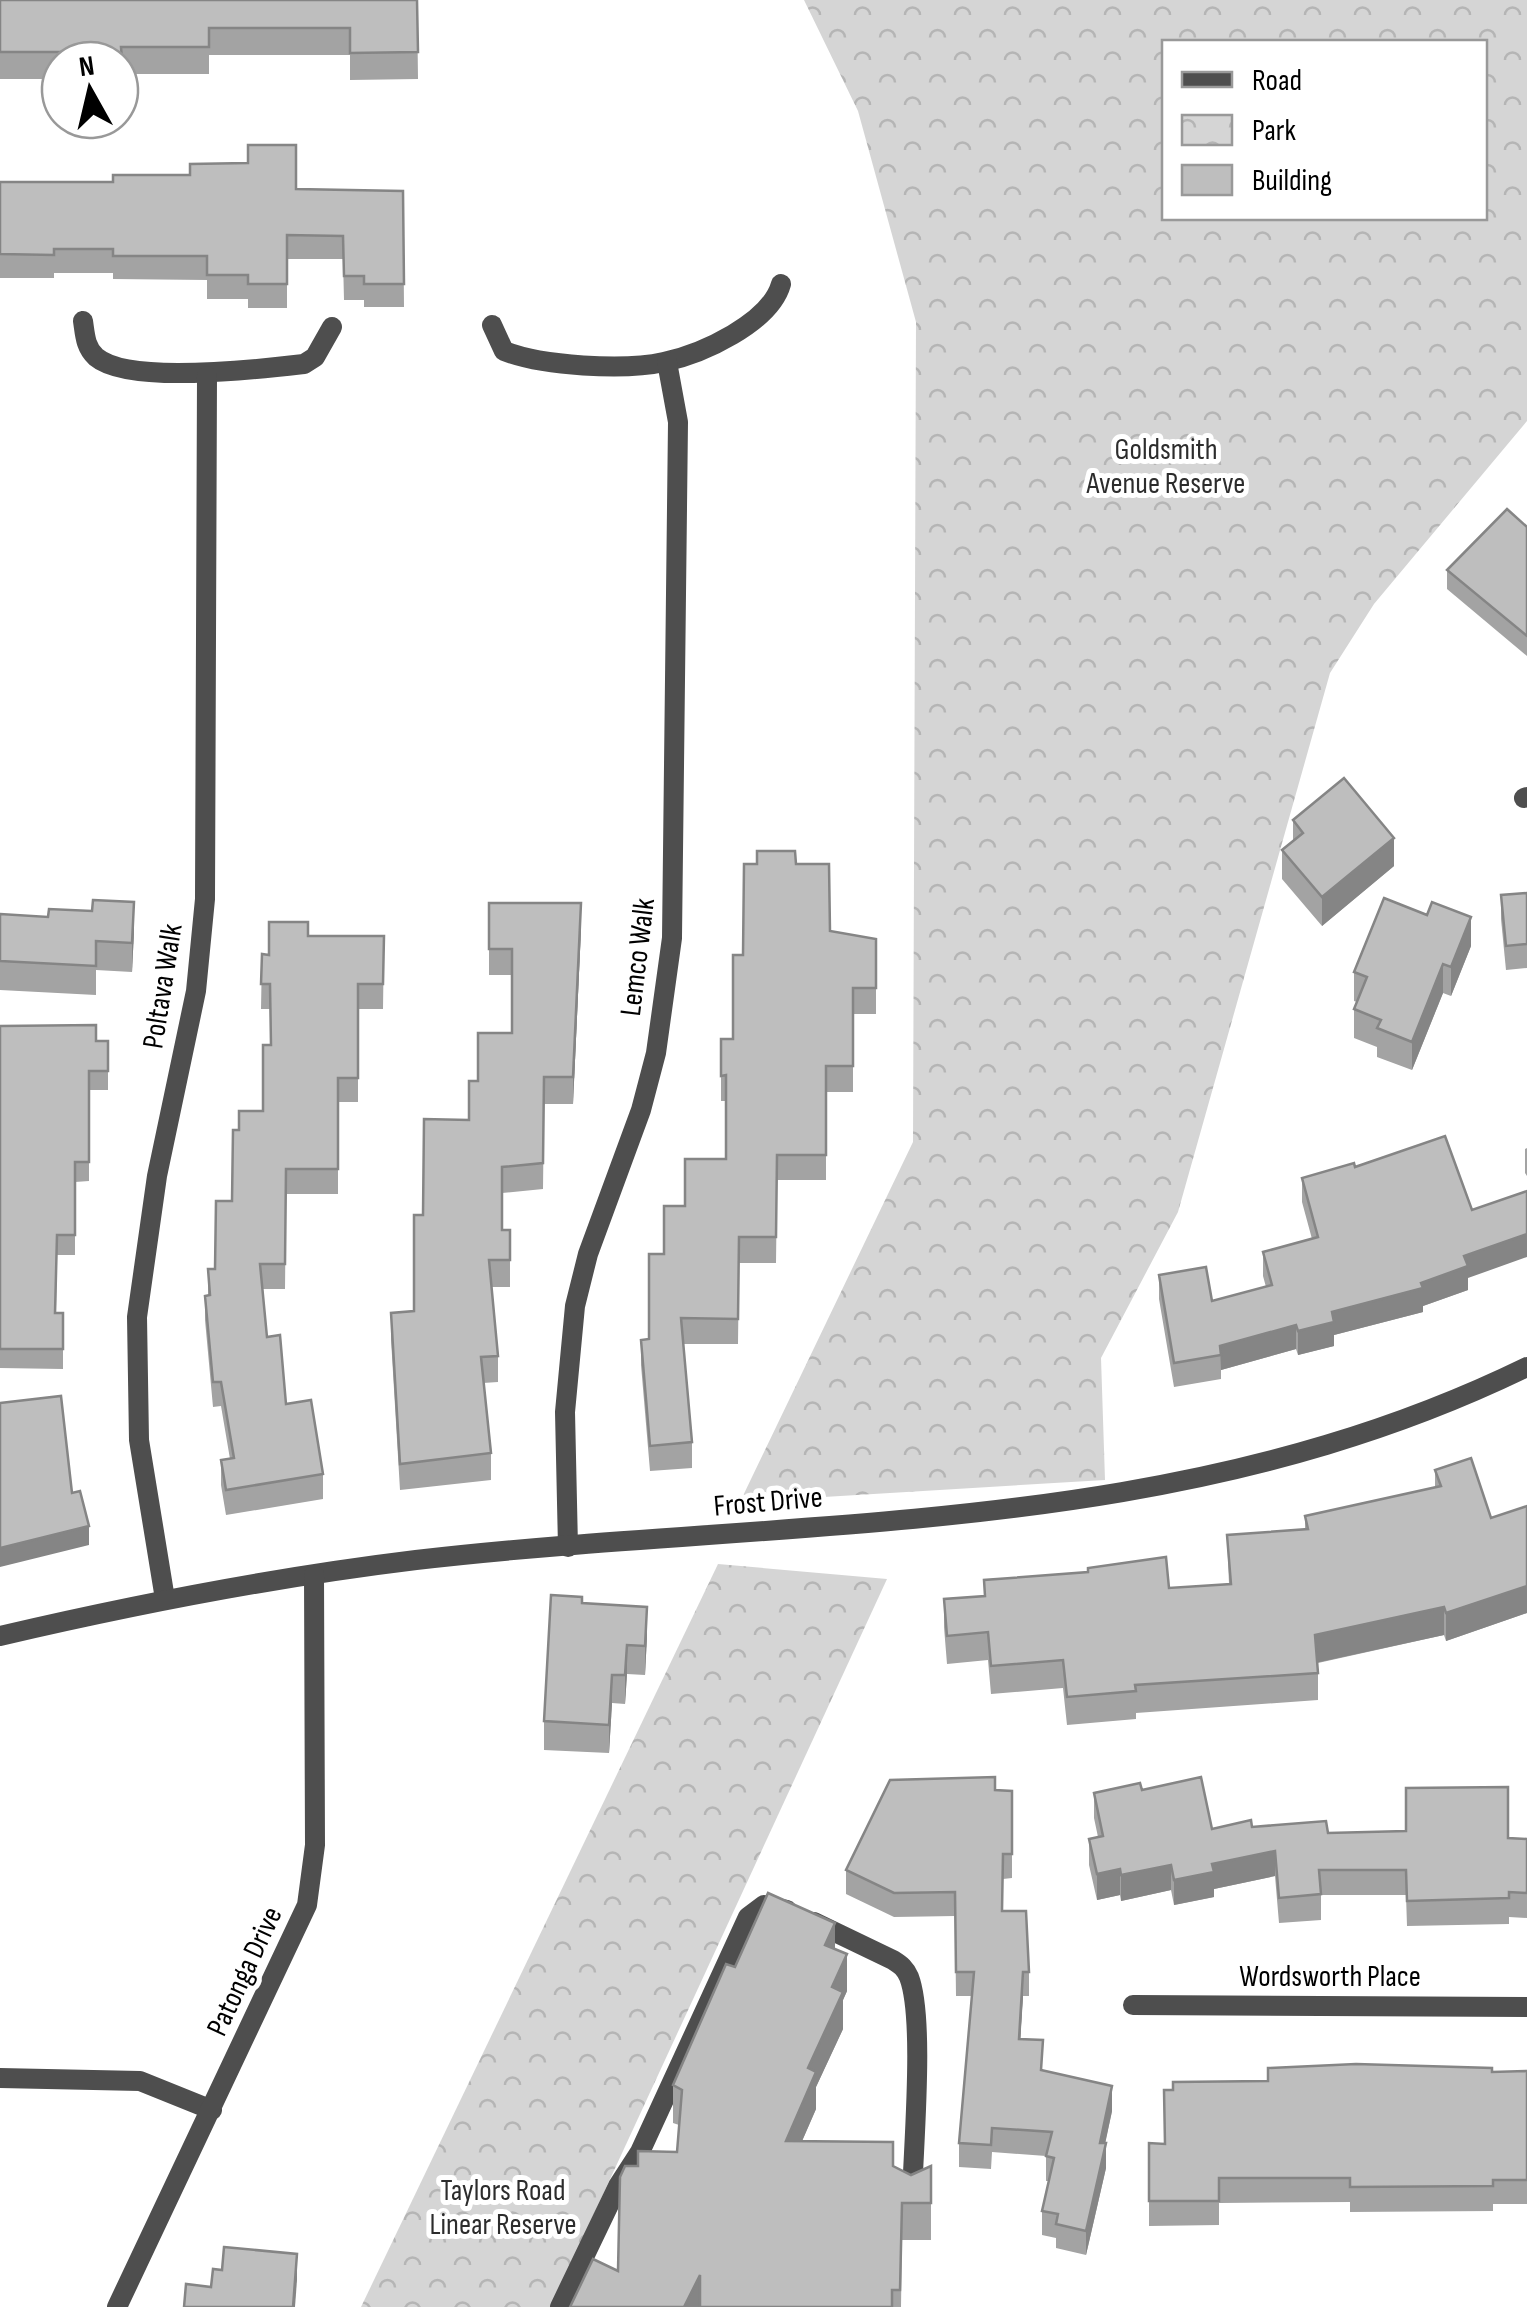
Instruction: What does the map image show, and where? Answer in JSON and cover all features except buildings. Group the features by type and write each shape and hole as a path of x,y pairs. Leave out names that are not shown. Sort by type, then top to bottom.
{"street":[{"path":"492,325 504,351 536,361 667,362 746,327 776,302 781,284"},
{"path":"84,321 85,342 103,361 207,376 304,364 315,357 332,326"},
{"name":"Lemco Walk","path":"568,1547 565,1412 572,1323 588,1254 631,1140 656,1053 676,896 678,422 667,362"},
{"name":"Poltava Walk","path":"165,1599 139,1440 136,1316 157,1176 196,992 205,899 207,376"},
{"name":"Frost Drive","path":"0,1636 165,1599 314,1574 568,1547 956,1516 1101,1499 1299,1454 1396,1420 1527,1366"},
{"name":"Patonga Drive","path":"116,2307 299,1929 312,1881 314,1574"},
{"path":"560,2307 618,2186 640,2152 748,1918 764,1906 794,1912 904,1967 913,1998 912,2200"},
{"name":"Wordsworth Place","path":"1133,2005 1527,2006"},
{"path":"0,2078 140,2081 212,2110"}],"green space":[{"name":"Goldsmith Avenue Reserve","path":"804,0 1527,0 1527,421 1374,604 1330,673 1178,1212 1101,1358 1105,1480 740,1502 913,1142 916,322 858,111"},
{"name":"Taylors Road Linear Reserve","path":"718,1564 887,1579 551,2307 361,2307"}]}
